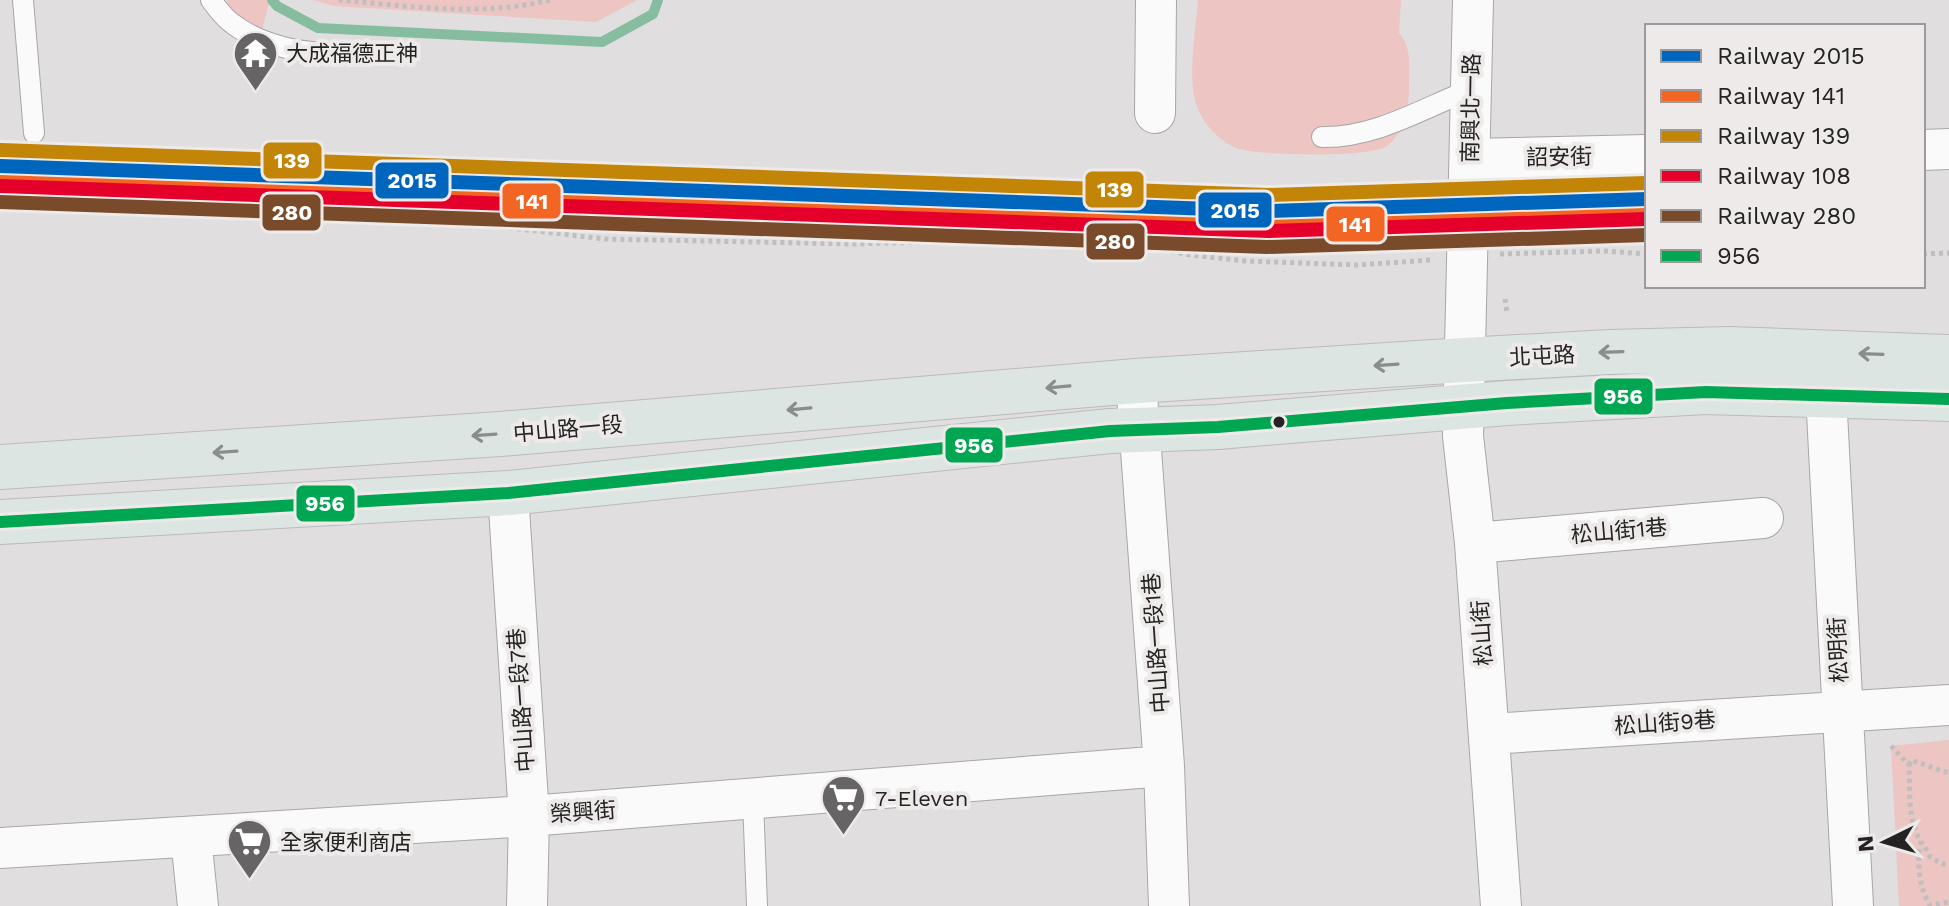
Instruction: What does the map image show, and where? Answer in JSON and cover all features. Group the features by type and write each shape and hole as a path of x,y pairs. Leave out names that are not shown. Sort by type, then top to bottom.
{"main road":[{"name":"北屯路","path":"1136,381 1609,352 1729,349 1949,357"},
{"name":"中山路一段","path":"0,467 500,434 1136,381"},
{"name":"北屯路","path":"1141,429 1218,427 1706,392 1949,399"},
{"path":"0,522 508,493 1141,429"}],"street":[{"path":"1155,113 1156,0"},
{"name":"南興北一路","path":"1464,360 1473,0"},
{"path":"1925,150 1949,149"},
{"name":"詔安街","path":"1471,159 1645,155"},
{"name":"松山街","path":"1464,360 1463,436 1475,543 1501,906"},
{"name":"中山路一段1巷","path":"1136,381 1164,766 1169,906"},
{"name":"松明街","path":"1826,394 1853,906"},
{"name":"中山路一段7巷","path":"508,493 529,816 527,906"},
{"name":"松山街1巷","path":"1475,543 1763,518"},
{"name":"松山街9巷","path":"1489,734 1949,705"},
{"name":"榮興街","path":"0,848 529,816 1164,766"},
{"path":"191,838 198,906"}],"lane":[{"path":"23,0 34,133"},
{"path":"211,0 230,23 253,36 295,51 312,52"},
{"path":"1322,137 1343,137 1378,129 1472,89"},
{"path":"753,799 757,906"}],"path":[{"path":"339,0 474,9 550,0"},
{"path":"0,188 50,196 201,195 319,200 381,213 605,239 854,244 1096,237 1191,255 1284,264 1407,263 1466,256 1604,251 1645,254"},
{"path":"1925,254 1949,253"},
{"path":"1891,746 1909,765"},
{"path":"1949,773 1911,760 1909,765 1914,828 1930,857 1943,864 1949,863"},
{"path":"1921,841 1922,890 1926,899 1930,905 1949,902"}],"shaded area":[{"path":"227,0 270,0 260,37 231,18"},
{"path":"313,0 637,0 596,22 334,6"},
{"path":"1198,0 1401,0 1399,33 1408,51 1409,85 1407,110 1398,133 1387,146 1377,150 1337,154 1248,151 1224,141 1204,121 1194,97 1192,70"},
{"path":"1949,740 1949,906 1899,906 1891,746"}],"waterway":[{"path":"272,0 277,6 318,28 602,42 653,14 658,0"}],"rail line":[{"name":"139","path":"1,150 1268,195 1645,183"},
{"name":"2015","path":"0,166 1268,211 1645,199"},
{"name":"141","path":"0,182 1267,227 1645,215"},
{"name":"108","path":"0,186 1268,231 1645,219"},
{"name":"280","path":"0,202 1267,247 1645,235"}],"transit line":[{"name":"956","path":"0,522 508,493 1110,431 1218,427 1507,403 1706,392 1949,399"}],"place":[{"name":"大成福德正神","path":"255,92"},
{"name":"7-Eleven","path":"844,837"},
{"name":"全家便利商店","path":"249,881"}]}
